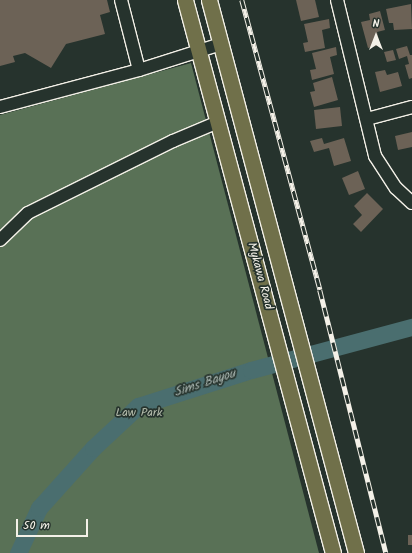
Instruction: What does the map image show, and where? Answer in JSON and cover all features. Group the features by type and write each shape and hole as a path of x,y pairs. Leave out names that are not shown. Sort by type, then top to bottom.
{"main road":[{"name":"Mykawa Road","path":"185,0 333,553"},
{"name":"Mykawa Road","path":"210,0 356,553"}],"street":[{"path":"121,0 139,70"},
{"path":"336,0 367,119 375,156 396,188 412,202"},
{"path":"0,107 139,70 221,44"},
{"path":"367,119 412,107"},
{"path":"0,240 28,213 173,141 218,122"}],"green space":[{"name":"Law Park","path":"191,63 319,553 0,553 0,115"}],"building":[{"path":"0,0 107,0 110,12 100,15 105,34 66,44 51,68 25,53 13,56 15,62 0,66"},
{"path":"296,0 315,0 319,17 301,21"},
{"path":"411,4 412,29 394,30 393,23 389,23 386,9"},
{"path":"380,11 385,30 377,32 380,45 368,48 361,22 370,20 369,14"},
{"path":"329,19 330,28 322,30 325,48 305,52 303,43 308,42 304,24"},
{"path":"407,46 410,55 412,55 412,78 409,79 405,65 409,64 407,56 399,59 396,49"},
{"path":"336,47 337,55 330,57 334,74 312,80 310,70 316,69 312,53"},
{"path":"393,50 396,60 387,62 384,52"},
{"path":"385,70 387,75 398,72 402,86 380,92 375,72"},
{"path":"332,77 338,100 314,107 310,92 315,91 313,83"},
{"path":"340,107 342,126 316,129 314,110"},
{"path":"412,132 412,147 398,150 395,136"},
{"path":"322,138 324,144 344,138 351,161 334,166 329,148 314,152 310,141"},
{"path":"358,171 365,189 349,195 342,178"},
{"path":"367,193 383,209 361,232 353,224 362,215 354,206"},
{"path":"408,535 412,535 412,545 408,545"}],"waterway":[{"name":"Sims Bayou","path":"18,553 39,508 93,448 138,406 251,370 412,327"}],"railway":[{"path":"242,0 320,290 386,553"}]}
